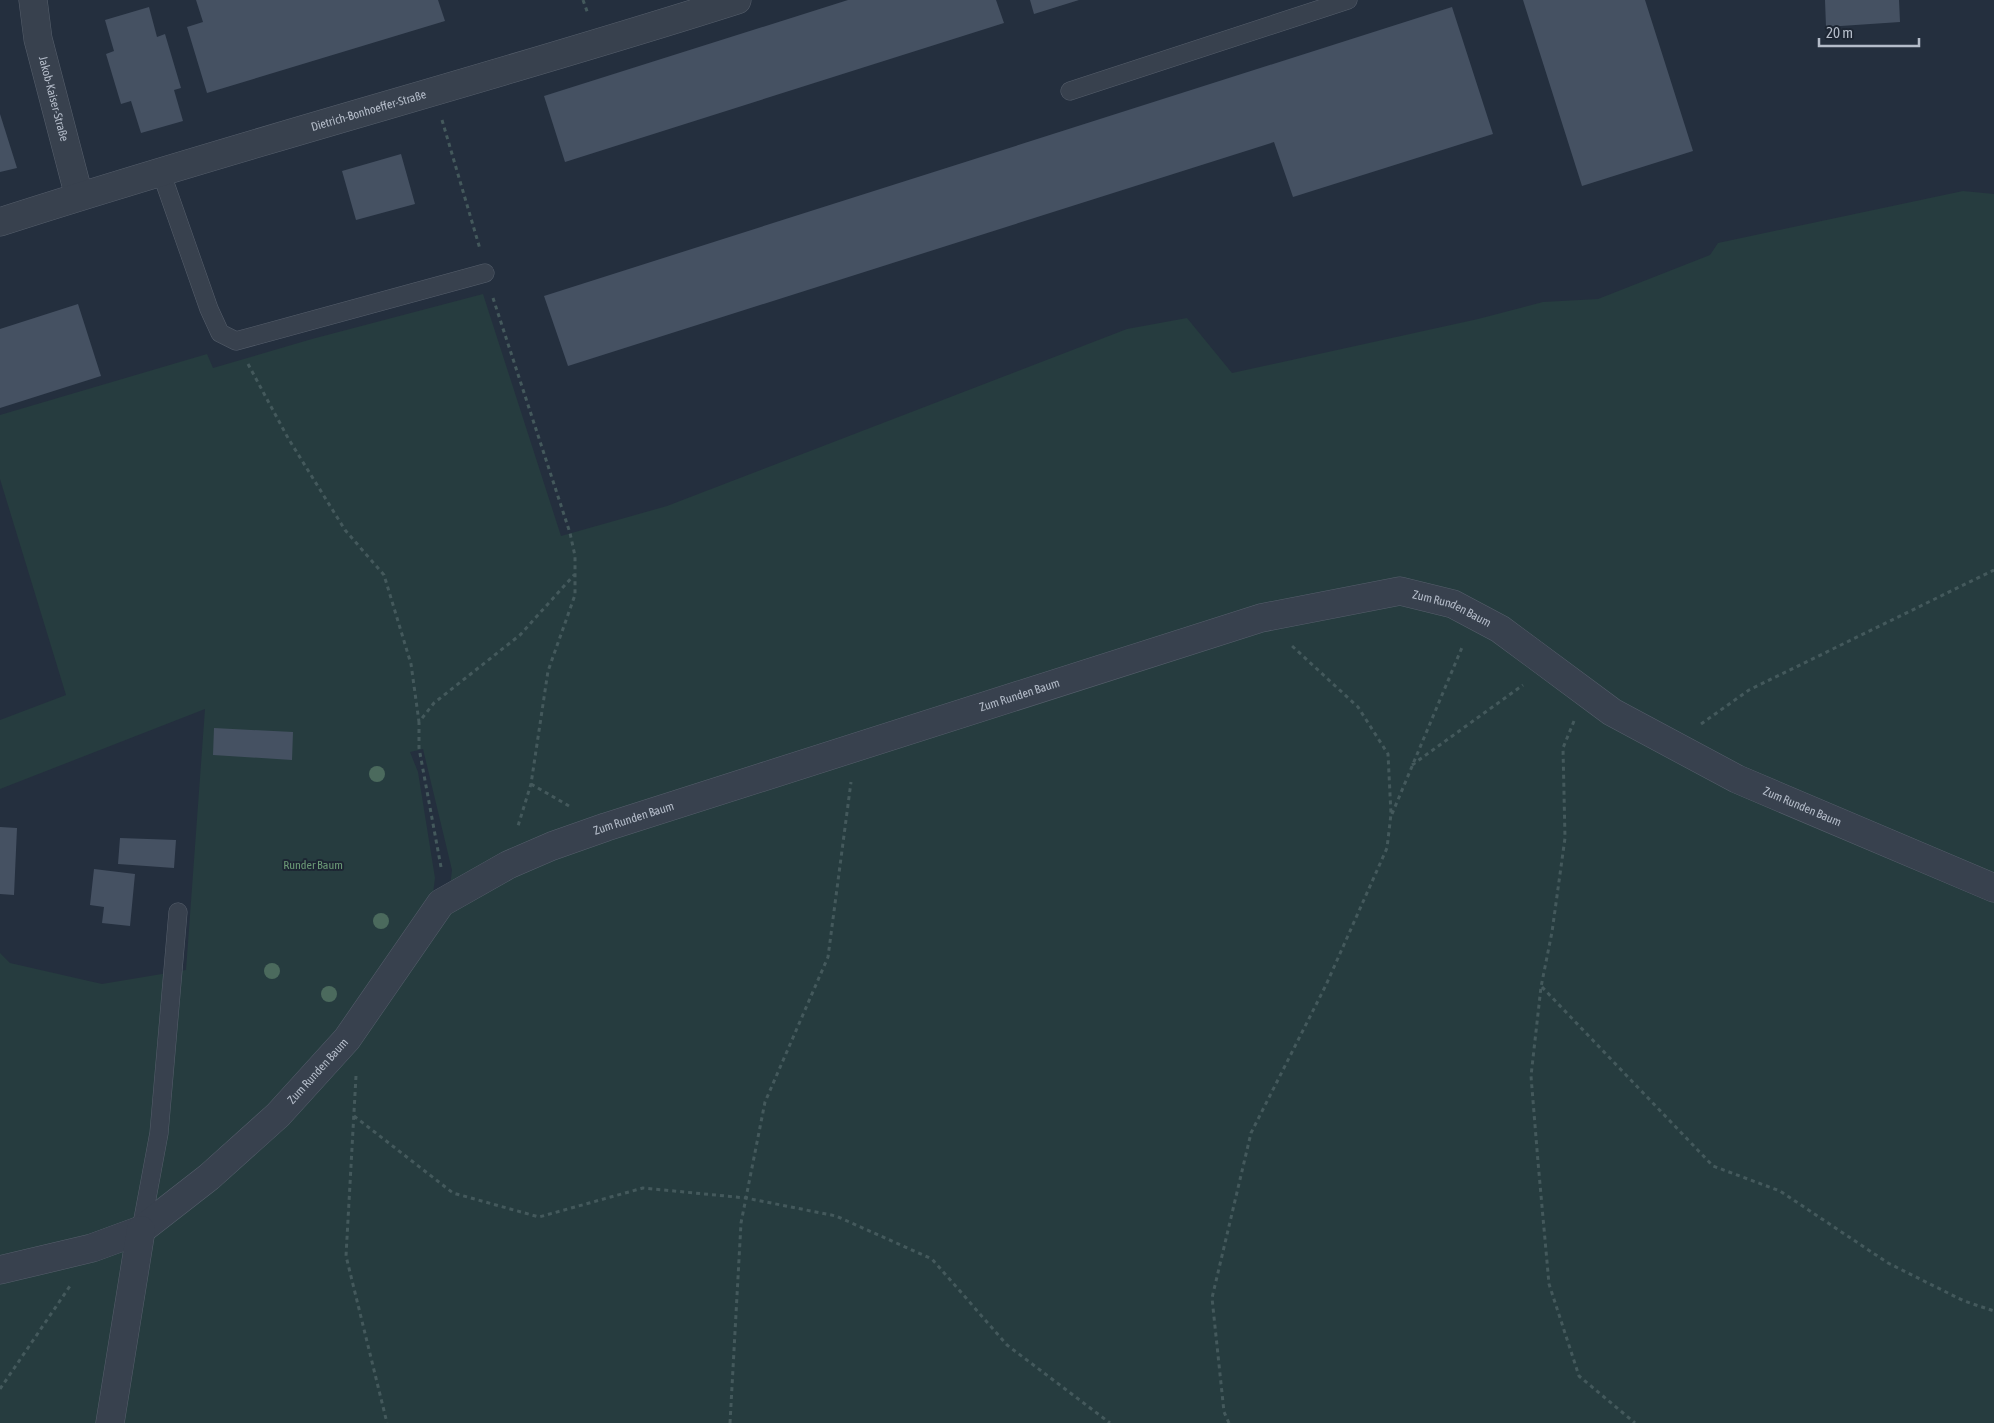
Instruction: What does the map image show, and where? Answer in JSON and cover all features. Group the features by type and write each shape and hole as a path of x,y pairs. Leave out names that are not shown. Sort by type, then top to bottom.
{"street":[{"name":"Jakob-Kaiser-Straße","path":"33,0 38,39 79,196"},
{"name":"Dietrich-Bonhoeffer-Straße","path":"0,222 79,196 433,91 598,45 737,0"},
{"name":"Zum Runden Baum","path":"0,1270 92,1248 141,1230 209,1177 278,1115 347,1039 441,902 508,865 552,846 606,827 1261,618 1400,591 1452,604 1500,628 1612,712 1737,779 1994,888"},
{"path":"110,1423 141,1230"}],"lane":[{"path":"1070,91 1348,0"},
{"path":"161,172 209,309 220,333 236,341 485,274"},
{"path":"141,1230 159,1133 178,912"}],"path":[{"path":"433,91 465,192 480,250"},
{"path":"485,274 570,533 575,556 575,594 548,671 531,784 508,865"},
{"path":"236,341 288,438 345,530 384,575 411,664 419,722 419,748 443,876 441,902"},
{"path":"1672,744 1749,690 1994,570"},
{"path":"419,722 434,703 520,635 574,574"},
{"path":"1391,814 1475,616"},
{"path":"1229,1423 1224,1412 1212,1298 1251,1133 1326,986 1387,848 1391,814 1388,754 1358,707 1261,618"},
{"path":"1412,765 1550,666"},
{"path":"1586,692 1563,748 1565,838 1542,987 1531,1076 1549,1284 1579,1376 1635,1423"},
{"path":"730,1423 740,1223 765,1102 828,957 856,746"},
{"path":"1542,987 1713,1166 1780,1191 1888,1263 1964,1301 1994,1311"},
{"path":"356,1069 346,1256 387,1423"},
{"path":"354,1116 453,1193 539,1217 643,1188 746,1198 836,1216 932,1259 1006,1345 1110,1423"},
{"path":"0,1389 66,1292 92,1248"}],"green space":[{"name":"Runder Baum","path":"1963,191 1994,194 1994,1423 0,1423 0,953 10,963 102,984 186,970 205,709 0,789 0,720 66,695 0,479 0,415 207,354 213,368 312,339 483,294 561,536 667,506 1127,329 1187,318 1232,373 1478,319 1543,302 1598,299 1710,255 1718,243","holes":["423,749 452,870 447,911 432,902 435,878 418,772 410,752"]}],"building":[{"path":"196,0 438,0 445,21 207,93 187,27 203,22"},
{"path":"848,0 996,0 1004,23 565,162 544,96"},
{"path":"1030,0 1079,0 1034,14"},
{"path":"1523,0 1645,0 1693,151 1582,186"},
{"path":"1825,0 1899,0 1900,22 1826,27"},
{"path":"149,7 157,37 165,34 181,88 174,90 183,121 141,133 131,101 121,104 106,54 114,51 105,20"},
{"path":"1452,7 1493,134 1293,197 1274,142 568,366 544,296"},
{"path":"0,114 17,168 0,172"},
{"path":"401,154 415,204 356,220 342,171"},
{"path":"78,304 101,376 0,408 0,329"},
{"path":"214,728 293,732 292,760 213,755"},
{"path":"0,827 17,828 14,895 0,894"},
{"path":"120,838 176,840 174,868 118,864"},
{"path":"94,869 135,874 130,926 102,923 104,907 90,905"}]}
